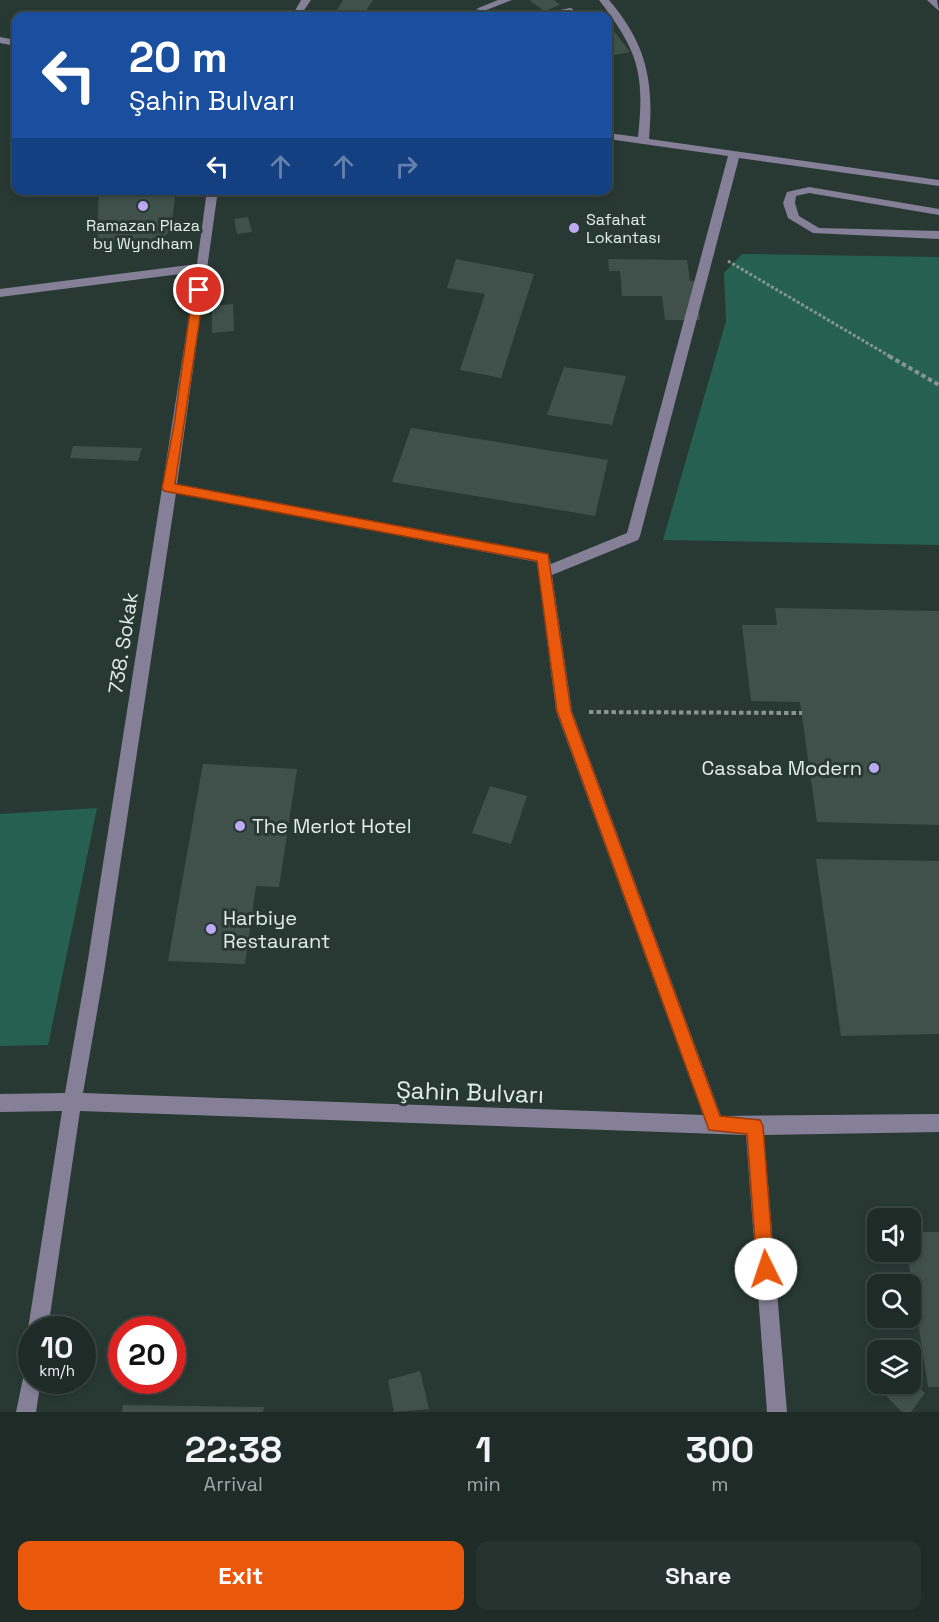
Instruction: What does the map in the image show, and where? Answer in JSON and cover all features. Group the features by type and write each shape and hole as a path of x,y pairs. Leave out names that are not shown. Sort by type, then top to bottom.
{"street":[{"path":"481,9 507,0"},
{"path":"604,0 640,51 648,103 644,141"},
{"path":"932,0 939,8"},
{"path":"612,137 939,183"},
{"path":"545,572 633,536 734,155"},
{"path":"939,212 809,190 791,194 789,203 794,218 817,231 939,235"},
{"name":"738. Sokak","path":"40,1316 72,1102 95,972 168,488 180,425 212,195"},
{"path":"0,293 202,267"},
{"path":"168,488 543,558 564,711 715,1125"},
{"name":"Şahin Bulvarı","path":"0,1103 72,1102 754,1126 939,1124"},
{"path":"754,1126 777,1412"},
{"path":"26,1412 29,1394"}],"path":[{"path":"709,250 939,385"},
{"path":"564,711 802,713"}],"green space":[{"path":"742,254 939,257 939,545 663,540 726,321 724,273"},
{"path":"97,808 48,1045 0,1046 0,814"}],"building":[{"path":"343,0 373,0 365,12 336,12"},
{"path":"529,0 554,0 560,5 544,11"},
{"path":"612,28 630,52 614,55 612,52"},
{"path":"99,195 175,195 171,230 162,239 147,240 147,247 118,249 118,240 97,242"},
{"path":"248,217 252,232 237,234 234,219"},
{"path":"456,259 534,274 501,378 460,370 485,294 447,288"},
{"path":"608,259 687,260 690,281 695,281 700,320 665,320 662,296 622,296 620,271 609,271"},
{"path":"233,304 234,331 212,333 212,306"},
{"path":"564,367 626,376 612,425 547,415"},
{"path":"411,428 608,460 595,516 392,482"},
{"path":"73,446 142,448 138,461 70,458"},
{"name":"Cassaba Modern","path":"775,608 939,611 939,825 817,822 800,702 751,701 742,625 777,625"},
{"name":"The Merlot Hotel","path":"203,764 297,769 279,887 256,886 245,964 168,961"},
{"path":"490,786 527,796 511,844 472,833"},
{"path":"816,859 939,861 939,1034 841,1036"},
{"path":"921,1232 939,1232 939,1387 928,1387 919,1328 921,1328 921,1274 911,1274 909,1262 921,1262"},
{"path":"420,1371 429,1409 394,1412 388,1380"},
{"path":"921,1389 925,1393 911,1412 902,1412 887,1397 889,1394 921,1394"},
{"path":"123,1405 264,1407 263,1412 122,1412"}],"place":[{"name":"Ramazan Plaza by Wyndham","path":"143,206"},
{"name":"Safahat Lokantası","path":"574,228"},
{"name":"Cassaba Modern","path":"874,768"},
{"name":"The Merlot Hotel","path":"240,826"},
{"name":"Harbiye Restaurant","path":"211,929"}],"route":[{"path":"199,290 180,425 168,488 543,558 564,711 715,1125 754,1126 766,1269"}]}
